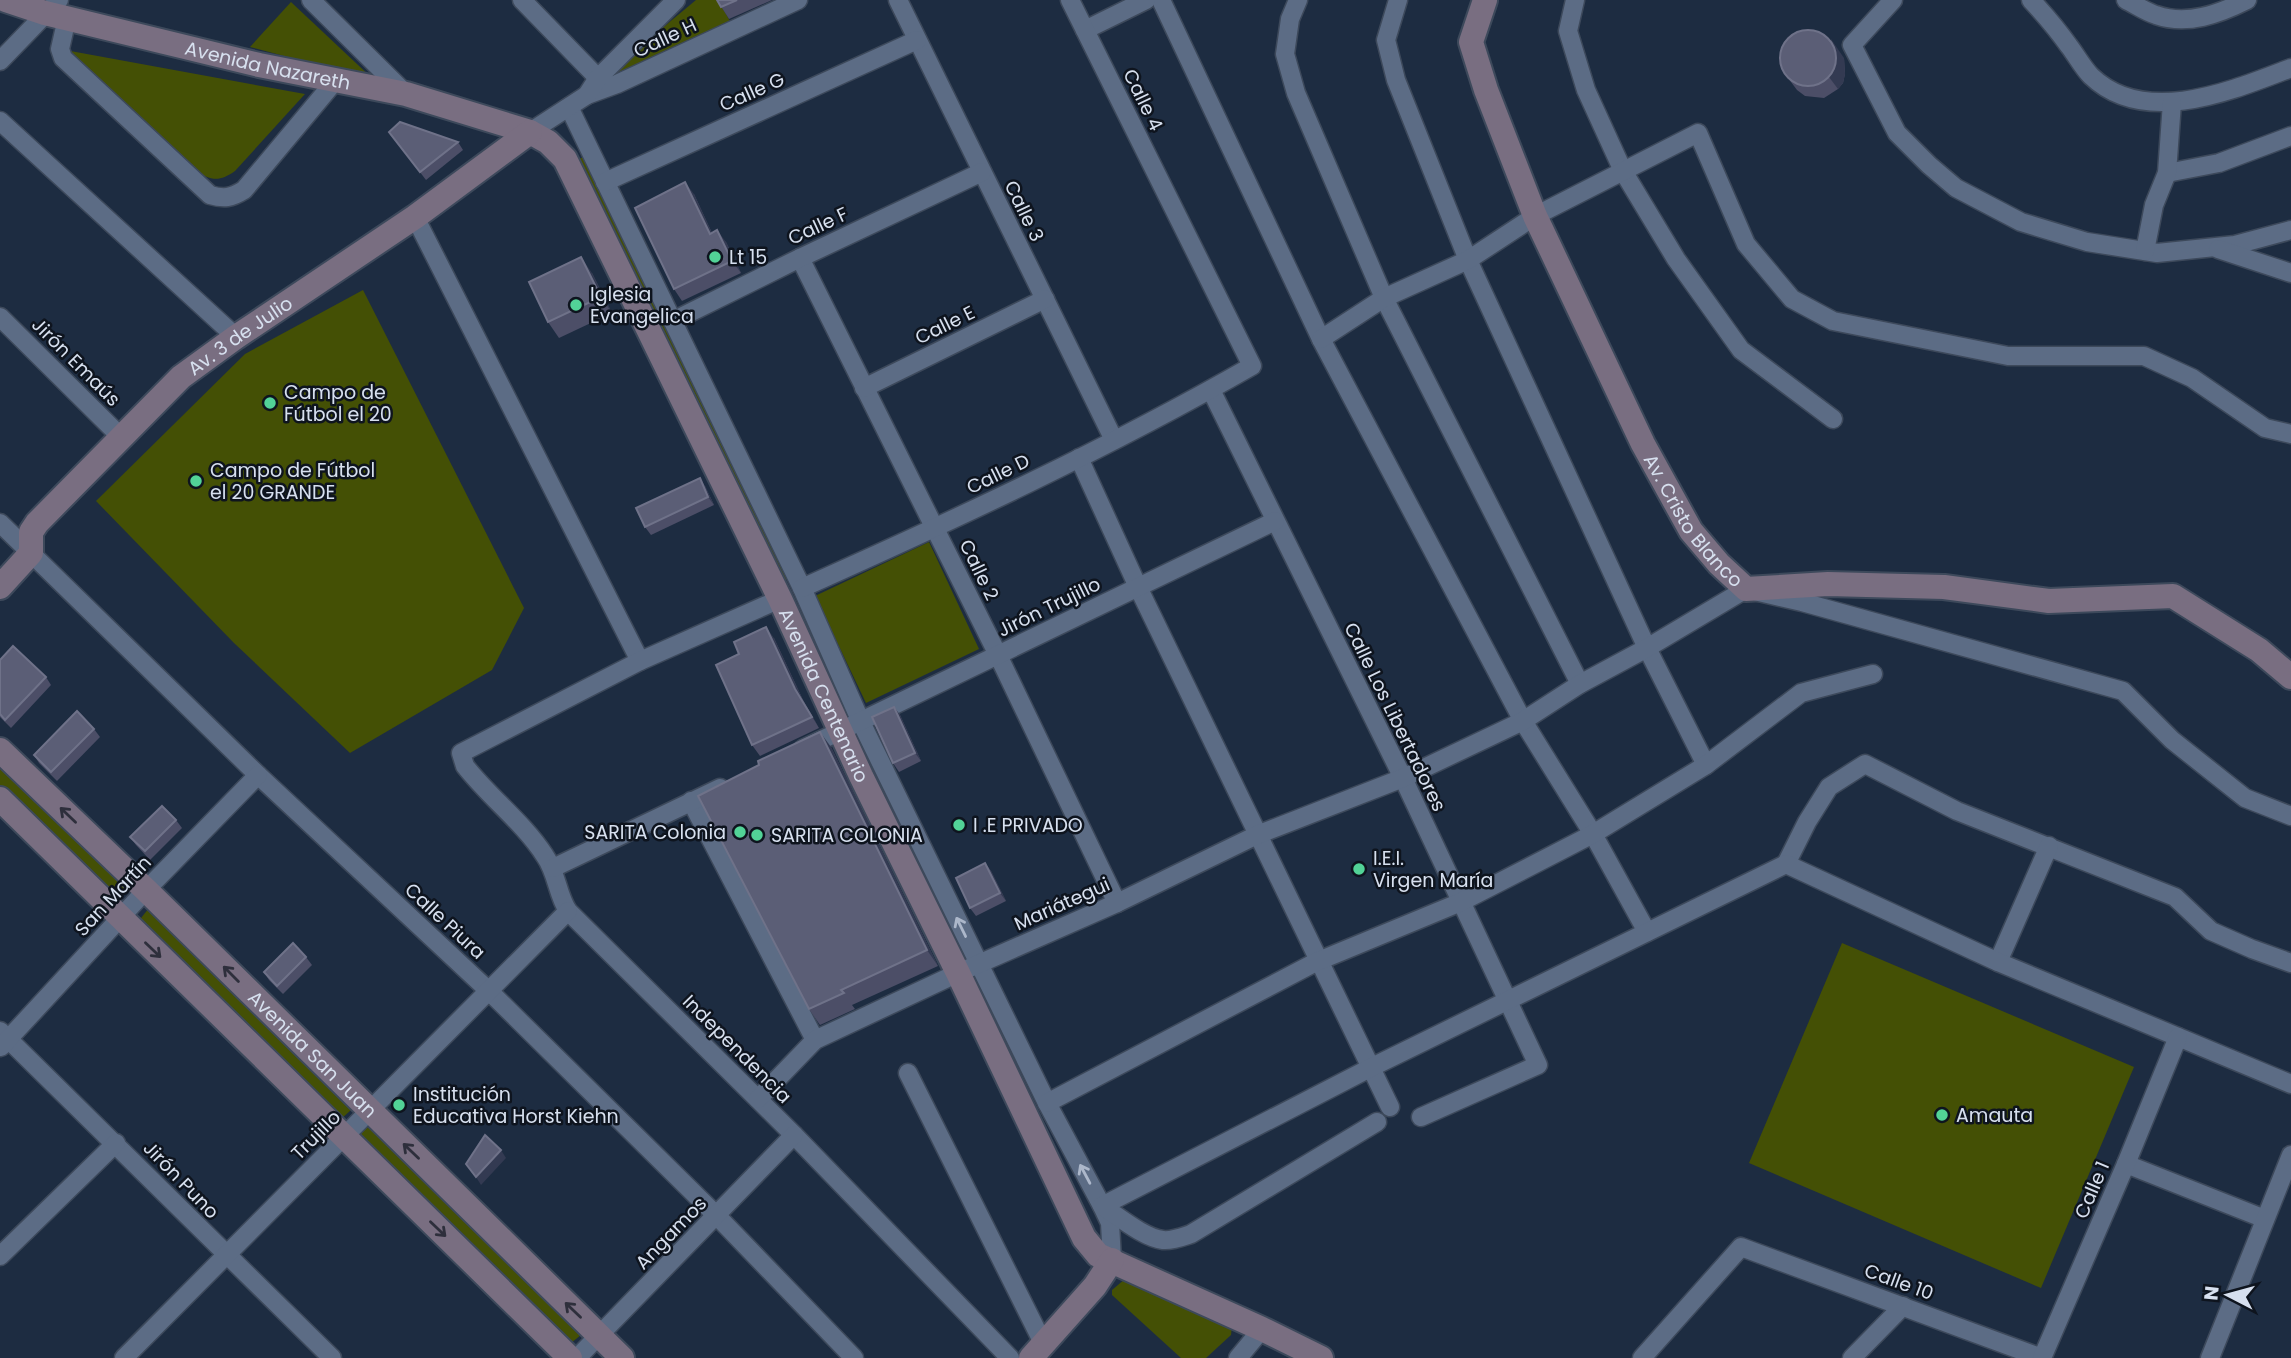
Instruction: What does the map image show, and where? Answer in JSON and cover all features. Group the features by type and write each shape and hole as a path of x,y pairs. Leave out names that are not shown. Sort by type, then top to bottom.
{"street":[{"name":"Avenida Nazareth","path":"6,0 57,10 259,65 407,94 530,132"},
{"path":"311,0 407,94"},
{"path":"522,0 598,78"},
{"path":"530,132 587,95 598,78 676,0"},
{"name":"Calle H","path":"587,95 617,84 798,0"},
{"name":"Calle 3","path":"898,0 1114,440"},
{"name":"Calle 4","path":"1070,0 1252,366 1210,390"},
{"path":"1085,30 1146,0"},
{"path":"1161,0 1321,339 1523,721 1593,834 1647,932"},
{"path":"1298,0 1290,19 1285,54 1296,93 1384,298 1580,684"},
{"path":"1398,0 1386,40 1396,80 1468,260 1647,648 1706,765"},
{"name":"Av. Cristo Blanco","path":"1485,0 1471,42 1486,90 1535,216 1643,444 1691,531 1746,590 1828,584 1944,587 2049,601 2173,596 2259,650 2291,677"},
{"path":"1575,0 1568,31 1586,90 1623,171 1676,259 1741,349 1833,419"},
{"path":"1893,0 1852,45 1898,133 1956,188 2021,222 2087,242 2157,253 2235,245 2291,230"},
{"path":"2031,0 2052,21 2091,76 2122,96 2161,102 2196,100 2291,68"},
{"path":"2126,0 2155,15 2181,20 2214,15 2247,0"},
{"path":"0,61 57,10"},
{"path":"57,10 63,58 210,195 222,199 244,190 335,81"},
{"name":"Calle G","path":"605,182 917,40"},
{"path":"2146,251 2154,205 2167,173 2172,102"},
{"name":"Avenida Centenario","path":"569,107 673,321 851,726 969,969 1084,1238 1098,1255 1321,1358"},
{"path":"0,121 236,337"},
{"name":"Avenida Centenario","path":"530,132 548,142 565,159 791,594"},
{"name":"Av. 3 de Julio","path":"0,587 31,553 31,532 37,523 181,377 415,217 530,132"},
{"path":"1321,339 1384,298 1468,260 1535,216 1698,133 1746,244 1792,299 1833,321 2008,356 2144,356 2192,378 2265,428 2291,434"},
{"path":"2167,173 2219,163 2291,135"},
{"name":"Calle F","path":"673,321 982,172"},
{"path":"415,217 640,661"},
{"path":"2214,247 2291,273"},
{"name":"Calle 2","path":"800,258 998,655 1117,903"},
{"name":"Calle E","path":"864,388 1045,299"},
{"name":"Jirón Emaús","path":"0,317 122,438"},
{"name":"Calle D","path":"461,753 640,661 935,528 1210,390"},
{"name":"Calle Los Libertadores","path":"1210,390 1403,778 1538,1065 1421,1117"},
{"path":"1079,458 1138,587 1390,1107"},
{"name":"Jirón Trujillo","path":"791,755 1275,521"},
{"name":"Calle Piura","path":"0,523 258,775 489,991 717,1216 854,1358"},
{"path":"1746,590 1802,602 2123,691 2172,740 2245,799 2291,816"},
{"name":"Mariátegui","path":"758,1099 815,1040 1117,903 1259,834 1403,778 1523,721 1580,684 1746,590"},
{"path":"1047,1103 1320,960 1461,902 1593,834 1706,765 1801,693 1872,674"},
{"name":"Avenida San Juan","path":"0,750 622,1358"},
{"name":"Independencia","path":"461,753 465,766 532,838 553,868 560,899 568,911 794,1135 1010,1358"},
{"path":"1102,1206 1372,1067 1786,864 1807,822 1829,787 1865,764 1956,811 2175,897 2211,931 2291,963"},
{"name":"San Martín","path":"3,1040 258,775"},
{"path":"553,868 741,778"},
{"name":"Avenida San Juan","path":"0,799 570,1358"},
{"path":"691,801 815,1040"},
{"path":"1998,962 2049,846"},
{"path":"1786,864 1998,962 2291,1084"},
{"name":"Trujillo","path":"124,1358 568,911"},
{"name":"Avenida Centenario","path":"969,969 1047,1103 1102,1206 1110,1223 1112,1261"},
{"name":"Calle 1","path":"2042,1358 2178,1037"},
{"name":"Jirón Puno","path":"3,1040 116,1143 226,1256 332,1358"},
{"path":"908,1073 1037,1351 1095,1286 1112,1261"},
{"path":"1102,1206 1152,1237 1165,1241 1191,1234 1377,1122"},
{"name":"Angamos","path":"577,1358 794,1135"},
{"path":"0,1256 116,1143"},
{"path":"2210,1358 2264,1219 2286,1178 2291,1155"},
{"path":"2126,1164 2264,1219"},
{"name":"Calle 10","path":"1642,1358 1741,1247 2042,1358"},
{"path":"1852,1358 1903,1306"},
{"path":"1238,1358 1262,1329"}],"green space":[{"path":"696,0 718,0 731,23 617,73 613,69"},
{"path":"291,2 374,80 250,47"},
{"path":"65,50 305,94 235,171 214,179 193,170"},
{"path":"585,156 793,577 779,582 573,162"},
{"path":"363,290 524,608 492,670 350,753 234,643 96,501 245,354"},
{"path":"929,542 979,649 866,703 815,596"},
{"path":"0,756 127,883 115,898 0,787"},
{"path":"149,908 351,1106 351,1110 340,1120 141,924 141,918"},
{"name":"Amauta","path":"1842,943 2134,1067 2041,1288 1749,1163"},
{"path":"367,1123 581,1335 571,1343 353,1135"},
{"path":"1125,1279 1232,1326 1231,1335 1206,1358 1181,1358 1112,1295 1112,1290"}],"building":[{"path":"717,0 737,0 721,7"},
{"path":"1802,30 1814,30 1824,34 1832,42 1836,58 1832,74 1824,82 1814,86 1802,86 1792,82 1784,74 1780,64 1780,52 1784,42 1792,34"},
{"path":"400,122 458,142 420,172 389,132"},
{"path":"685,182 710,234 717,230 732,261 674,289 635,208"},
{"path":"581,257 601,297 548,322 529,282"},
{"path":"700,478 708,497 645,527 636,508"},
{"path":"766,627 795,689 812,717 752,745 716,665 739,654 734,642"},
{"path":"13,646 46,677 5,720 0,714 0,660"},
{"path":"894,707 915,753 893,763 872,717"},
{"path":"77,711 94,729 51,772 34,755"},
{"path":"820,732 927,950 841,990 844,993 809,1009 698,796 759,765 758,761"},
{"path":"162,806 176,820 145,851 130,837"},
{"path":"985,863 1000,893 970,908 956,878"},
{"path":"293,943 306,957 277,986 264,972"},
{"path":"485,1135 501,1150 476,1177 466,1164"}],"place":[{"name":"Lt 15","path":"715,257"},
{"name":"Iglesia Evangelica","path":"576,305"},
{"name":"Campo de Fútbol el 20","path":"270,403"},
{"name":"Campo de Fútbol el 20 GRANDE","path":"196,481"},
{"name":"I .E PRIVADO","path":"959,825"},
{"name":"SARITA Colonia","path":"740,832"},
{"name":"SARITA COLONIA","path":"757,835"},
{"name":"I.E.I. Virgen María","path":"1359,869"},
{"name":"Institución Educativa Horst Kiehn","path":"399,1105"},
{"name":"Amauta","path":"1942,1115"}]}
